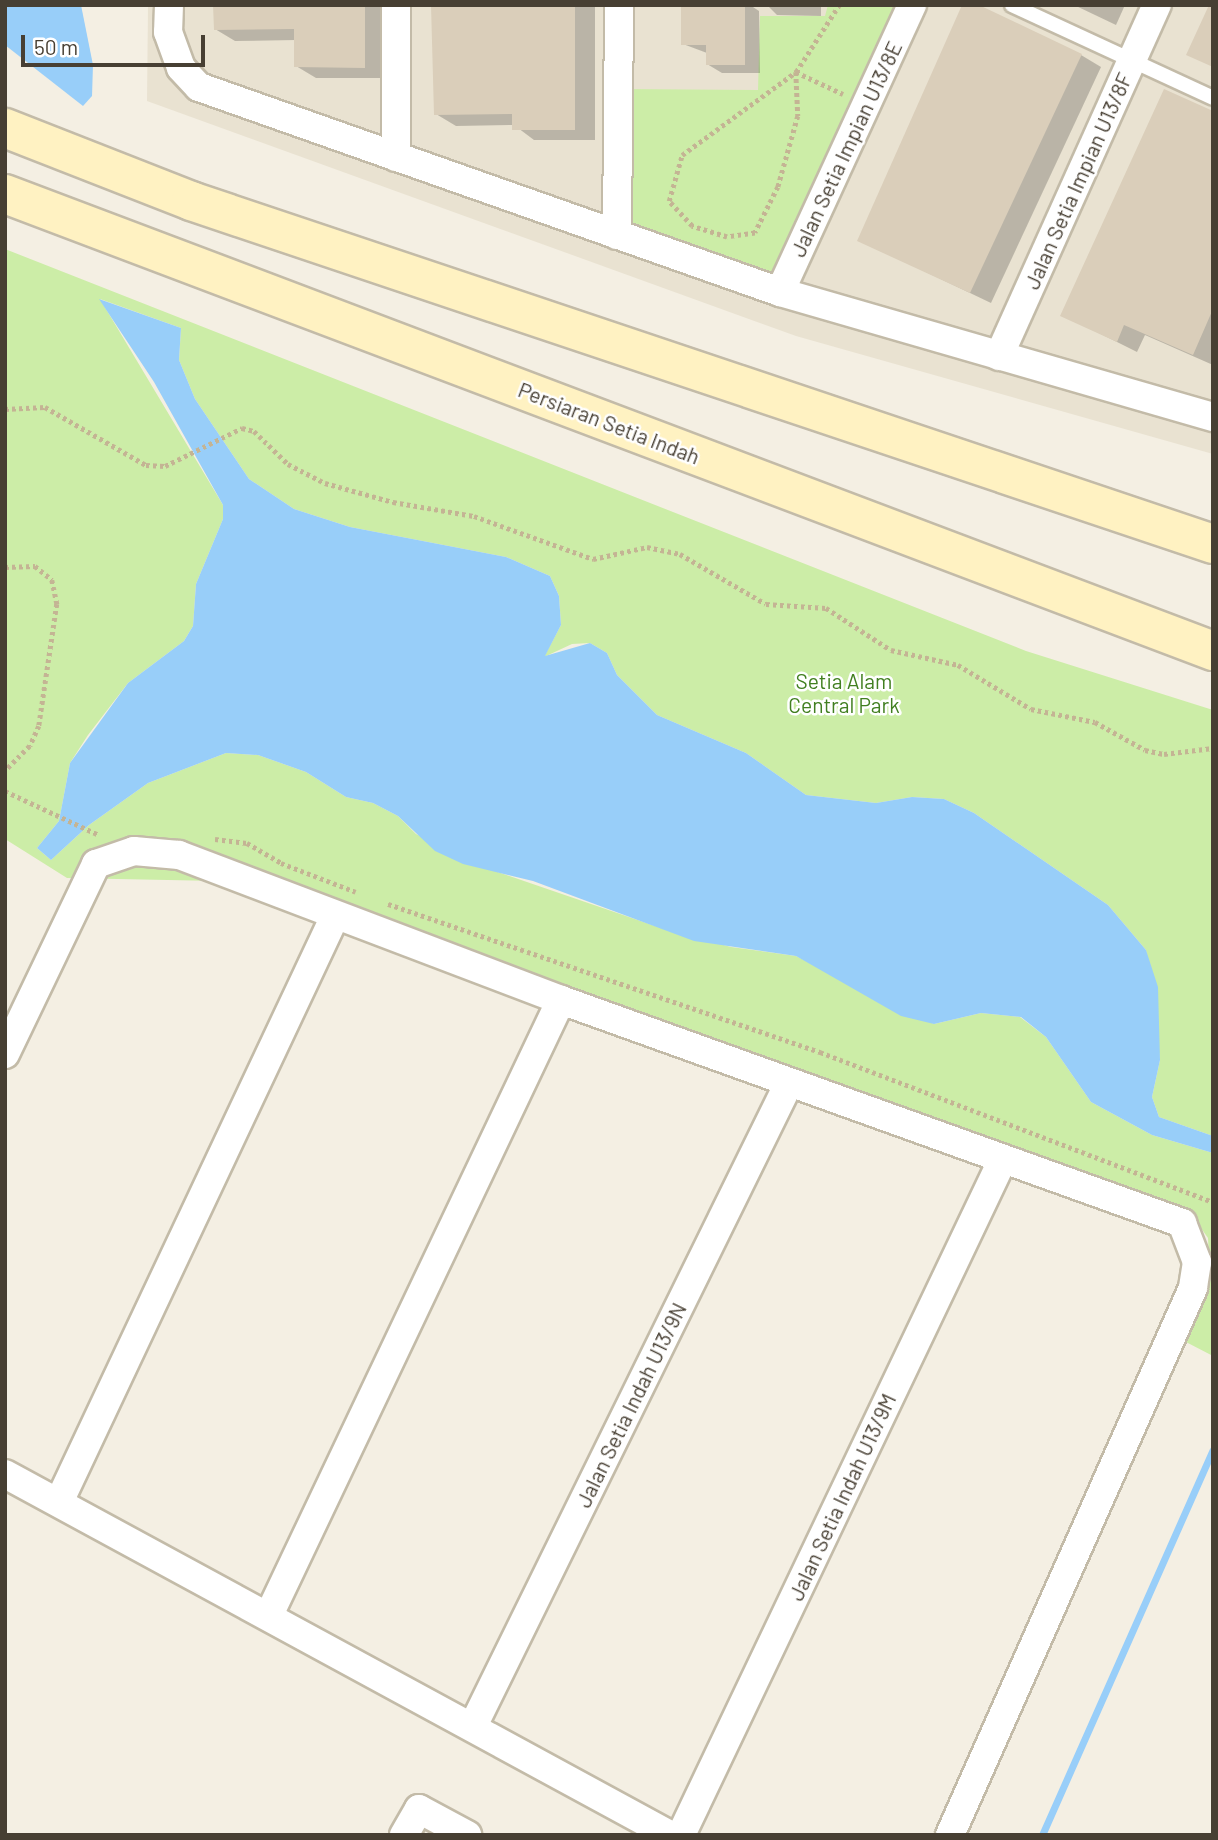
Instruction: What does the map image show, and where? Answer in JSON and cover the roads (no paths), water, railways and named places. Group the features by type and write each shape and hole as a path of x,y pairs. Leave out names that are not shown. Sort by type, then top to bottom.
{"street":[{"path":"169,5 168,32 181,68 198,87 780,292 1213,417"},
{"path":"396,5 396,157"},
{"path":"617,235 619,5"},
{"name":"Jalan Setia Impian U13/8E","path":"780,292 912,5"},
{"name":"Jalan Setia Impian U13/8F","path":"999,356 1157,5"},
{"path":"5,128 191,201 1213,544"},
{"name":"Persiaran Setia Indah","path":"5,194 1213,652"},
{"path":"5,1055 96,864 134,852 179,855 561,1000 1182,1223 1198,1262 1193,1289 950,1835"},
{"path":"59,1502 335,916"},
{"path":"269,1615 561,1000"},
{"name":"Jalan Setia Indah U13/9N","path":"473,1726 789,1083"},
{"name":"Jalan Setia Indah U13/9M","path":"681,1835 1003,1159"},
{"path":"5,1474 670,1835"},
{"path":"404,1835 419,1809 467,1835"}],"lane":[{"path":"1012,5 1213,97"}],"water":[{"path":"5,5 81,5 93,65 92,96 83,106 5,45"},
{"path":"99,299 181,328 179,360 195,399 249,479 294,509 350,527 506,557 550,576 559,596 561,625 545,656 590,643 607,653 617,675 657,715 746,753 806,795 876,803 912,797 944,799 974,813 1108,905 1146,950 1158,987 1160,1060 1152,1097 1159,1117 1213,1136 1213,1153 1152,1135 1091,1102 1046,1037 1021,1017 981,1013 934,1024 901,1016 796,956 694,941 533,881 463,864 435,851 398,816 373,803 346,797 306,772 258,755 226,753 148,783 89,825 51,860 37,848 59,821 70,763 128,683 184,641 193,626 196,584 223,519 223,505 154,382"}],"waterway":[{"path":"1042,1835 1213,1450"}],"park label":[{"name":"Setia Alam Central Park","path":"844,693"}]}
